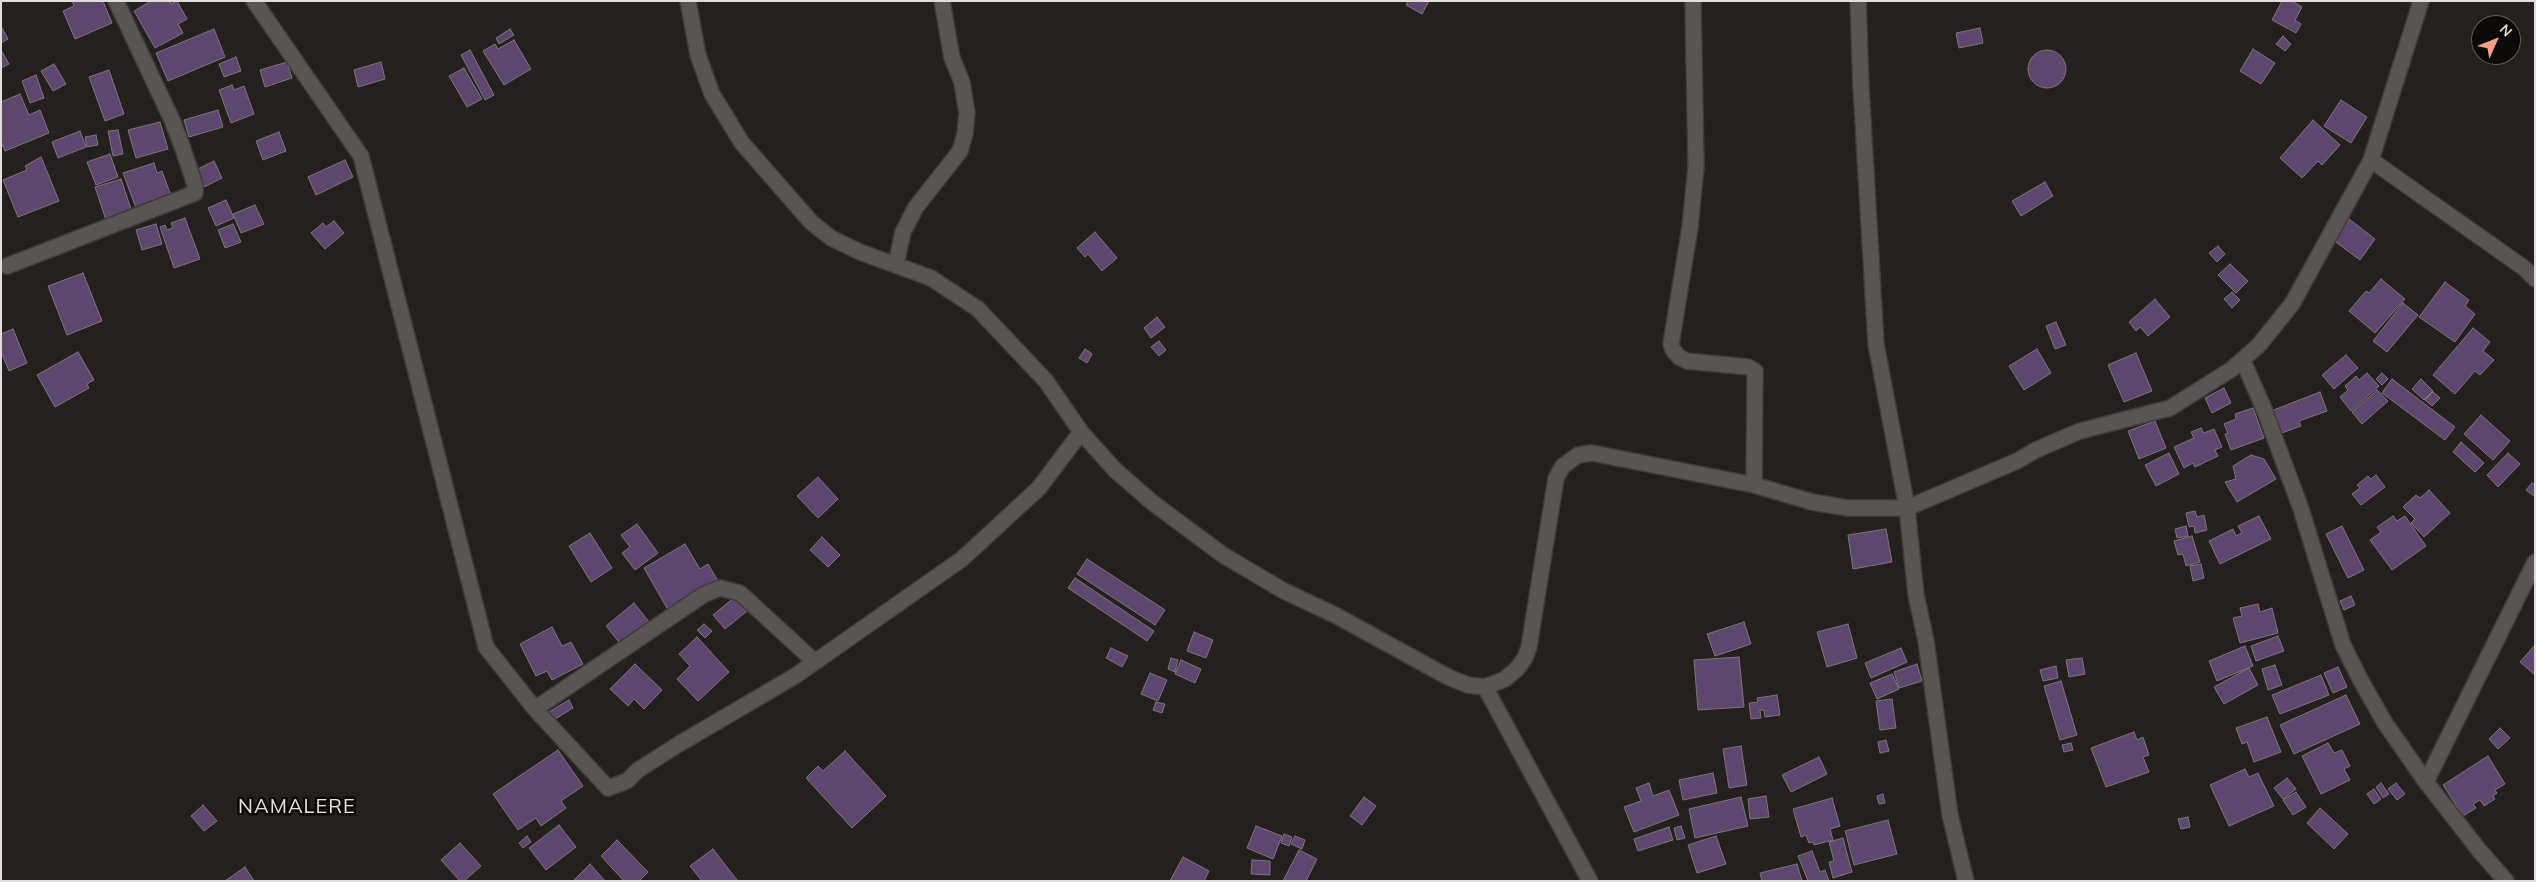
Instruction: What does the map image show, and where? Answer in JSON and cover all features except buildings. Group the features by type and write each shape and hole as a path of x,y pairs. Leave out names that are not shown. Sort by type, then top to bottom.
{"street":[{"path":"7,266 195,193 195,185 172,120 116,1"},
{"path":"254,1 361,156 486,646 535,709 608,788 627,780 638,770 815,662 962,559 1039,488 1081,432"},
{"path":"688,1 698,55 712,94 742,143 811,222 831,238 852,248 932,278 978,309 1046,381 1081,432 1116,470 1153,503 1223,555 1284,591 1335,615 1448,678 1468,685 1485,687 1505,679 1517,669 1529,647 1556,478 1570,460 1578,455 1592,453 1754,486 1812,502 1848,508 1907,508 2017,461 2036,450 2080,431 2170,408 2243,361 2292,304 2371,160 2421,1"},
{"path":"896,264 903,232 916,208 960,151 965,134 967,113 962,82 952,58 942,1"},
{"path":"1693,1 1696,167 1690,227 1671,344 1679,357 1687,361 1748,367 1755,370 1754,486"},
{"path":"1858,1 1860,87 1876,344 1907,508 1916,595 1926,641 1937,736 1950,815 1966,881"},
{"path":"2371,160 2524,268 2535,279"},
{"path":"2243,361 2264,409 2301,510 2343,644 2360,681 2385,723 2426,782 2479,850 2506,881"},
{"path":"2426,782 2535,562"},
{"path":"535,709 703,595 720,588 740,593 815,662"},
{"path":"1485,687 1590,881"}],"district":[{"name":"NAMALERE","path":"297,807"}]}
